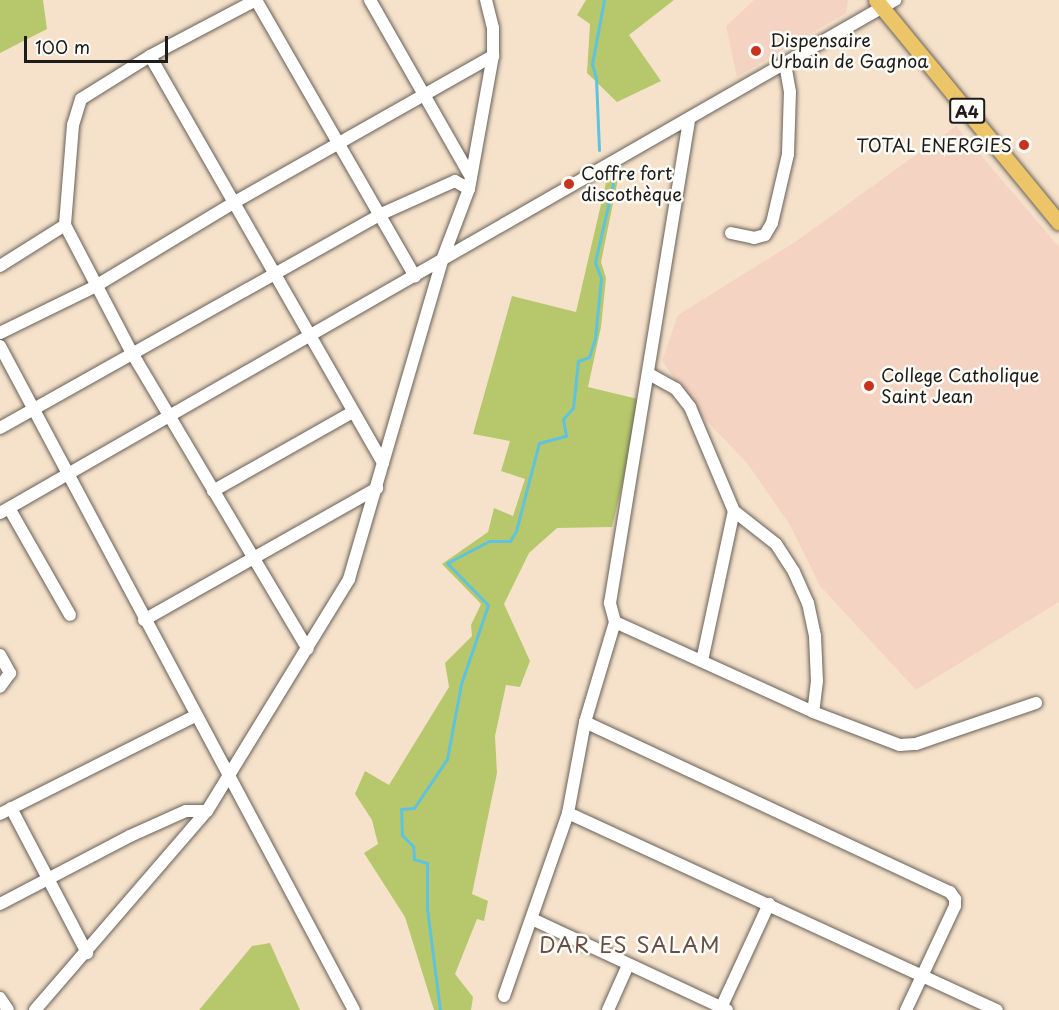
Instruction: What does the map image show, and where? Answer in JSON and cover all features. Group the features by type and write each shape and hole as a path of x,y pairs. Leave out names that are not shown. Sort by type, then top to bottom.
{"main road":[{"name":"A4","path":"884,3 1059,223"}],"street":[{"path":"308,649 251,559 94,287 65,225 73,125 81,99 150,56 256,0 415,276"},
{"path":"370,0 425,94 470,183"},
{"path":"35,1010 87,953 207,811 349,579 442,260 470,183 493,56 493,28 486,0"},
{"path":"70,615 4,510 68,476 785,64 884,3"},
{"path":"150,56 351,413 382,463"},
{"path":"0,333 94,287 233,203 493,56"},
{"path":"731,233 754,238 765,235 772,223 788,154 790,92 785,64"},
{"path":"504,996 568,813 585,722 615,622 610,603 649,374 688,118"},
{"path":"0,428 379,215 455,182 470,183"},
{"path":"0,266 65,225"},
{"path":"0,346 195,716 354,1010"},
{"path":"649,374 676,389 690,407 734,511 776,544 808,603 817,681 813,712"},
{"path":"213,491 351,413"},
{"path":"144,620 377,488"},
{"path":"702,661 734,511"},
{"path":"615,622 813,712 900,745 916,744 1036,703"},
{"path":"0,655 10,674 0,687"},
{"path":"87,953 48,880 5,811 195,716"},
{"path":"585,722 950,892 955,899 955,906 906,1010"},
{"path":"0,904 186,811 207,811"},
{"path":"568,813 997,1010"},
{"path":"532,920 723,1009 769,904"},
{"path":"608,1010 628,965"},
{"path":"0,998 8,1010"}],"shaded area":[{"name":"Dispensaire Urbain de Gagnoa","path":"754,0 848,0 846,13 737,77 726,26"},
{"name":"College Catholique Saint Jean","path":"956,126 1059,247 1059,602 916,690 820,586 790,525 747,463 698,412 662,361 678,315 795,242"}],"green space":[{"path":"0,0 43,0 47,29 0,53"},
{"path":"586,0 674,0 629,35 661,81 617,102 587,73 590,24 577,15"},
{"path":"608,174 619,174 601,262 606,278 601,327 588,387 642,400 612,527 557,528 529,553 504,604 530,661 520,687 506,685 495,736 497,773 472,894 488,901 484,921 477,919 455,974 473,997 471,1010 434,1010 405,917 364,853 378,844 372,820 355,794 365,771 389,785 449,687 445,663 472,636 471,625 481,604 442,564 488,532 494,508 513,516 525,479 501,471 510,441 473,434 512,296 576,312"},
{"path":"270,943 300,1010 199,1010 252,946"}],"waterway":[{"path":"599,150 596,78 592,64 604,0"},
{"path":"440,1010 427,908 427,863 414,859 413,846 402,835 401,809 414,808 447,759 461,684 488,605 447,563 489,541 510,541 516,531 539,443 566,436 563,419 573,408 578,361 589,357 595,338 601,278 595,262 613,184"}],"place":[{"name":"Dispensaire Urbain de Gagnoa","path":"756,51"},
{"name":"TOTAL ENERGIES","path":"1024,145"},
{"name":"Coffre fort discothèque","path":"569,184"},
{"name":"College Catholique Saint Jean","path":"869,386"}],"district":[{"name":"DAR ES SALAM","path":"630,944"}]}
